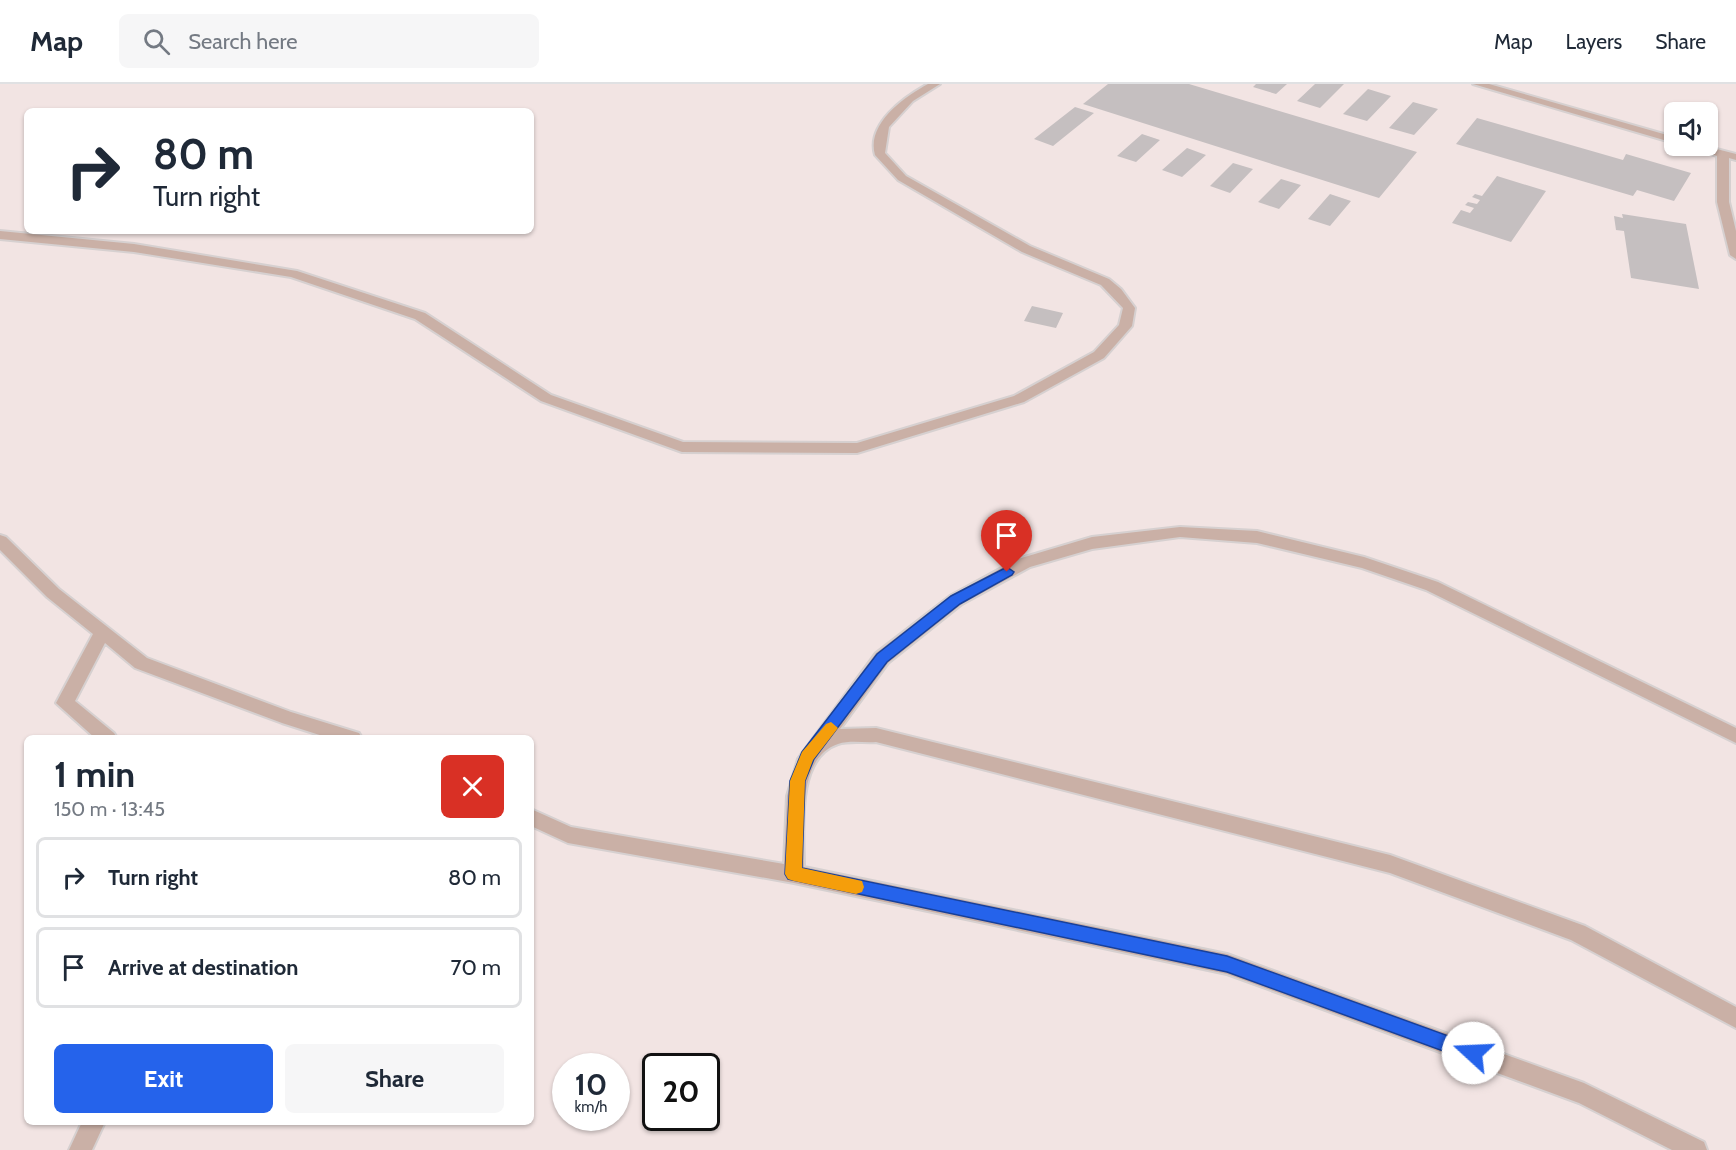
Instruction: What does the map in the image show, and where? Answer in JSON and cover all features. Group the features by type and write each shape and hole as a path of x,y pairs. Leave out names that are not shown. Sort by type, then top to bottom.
{"lane":[{"path":"0,235 134,248 293,274 420,316 546,398 682,447 857,448 1019,399 1099,355 1125,326 1129,308 1117,292 1105,282 1026,249 912,184 902,178 879,153 884,126 909,99 936,84"},
{"path":"1478,84 1664,137"},
{"path":"1718,153 1736,157"},
{"path":"1723,154 1723,202 1736,255"},
{"path":"794,874 797,781 807,756 817,746 882,658 956,600 1024,563 1092,543 1180,532 1257,537 1364,563 1432,586 1736,736"},
{"path":"0,541 53,593 141,663 288,718 343,735"},
{"path":"102,632 65,703 104,735"},
{"path":"817,746 834,738 876,735 1390,864 1578,933 1736,1018"},
{"path":"534,819 568,836 794,874 1227,964 1584,1094 1696,1150"},
{"path":"80,1150 92,1125"}],"shaded area":[{"path":"0,84 1736,84 1736,1150 0,1150"}],"building":[{"path":"1108,84 1189,84 1417,152 1379,198 1083,104"},
{"path":"1256,84 1287,84 1276,94 1253,87"},
{"path":"1315,84 1344,84 1320,108 1297,101"},
{"path":"1368,89 1391,96 1367,121 1343,114"},
{"path":"1413,102 1438,109 1414,135 1389,128"},
{"path":"1075,107 1094,113 1053,146 1034,139"},
{"path":"1477,118 1623,160 1626,154 1691,173 1674,201 1637,190 1633,196 1456,144"},
{"path":"1142,134 1160,140 1136,162 1117,156"},
{"path":"1187,148 1206,155 1182,177 1162,170"},
{"path":"1233,163 1253,169 1230,193 1210,186"},
{"path":"1497,176 1546,191 1511,242 1452,223 1461,210 1470,213 1474,208 1465,205 1468,202 1477,204 1480,200 1472,197 1475,194 1482,196"},
{"path":"1281,179 1301,185 1279,209 1258,202"},
{"path":"1330,194 1351,201 1330,226 1308,219"},
{"path":"1622,214 1686,224 1699,289 1631,278 1624,231 1616,230 1614,216 1623,218"},
{"path":"1032,306 1063,313 1056,328 1024,321"}],"slow traffic":[{"path":"831,728 807,756 797,781 794,874 856,887"}],"route":[{"path":"1007,572 956,600 882,658 817,746 807,756 797,781 794,874 1227,964 1473,1053"}]}
